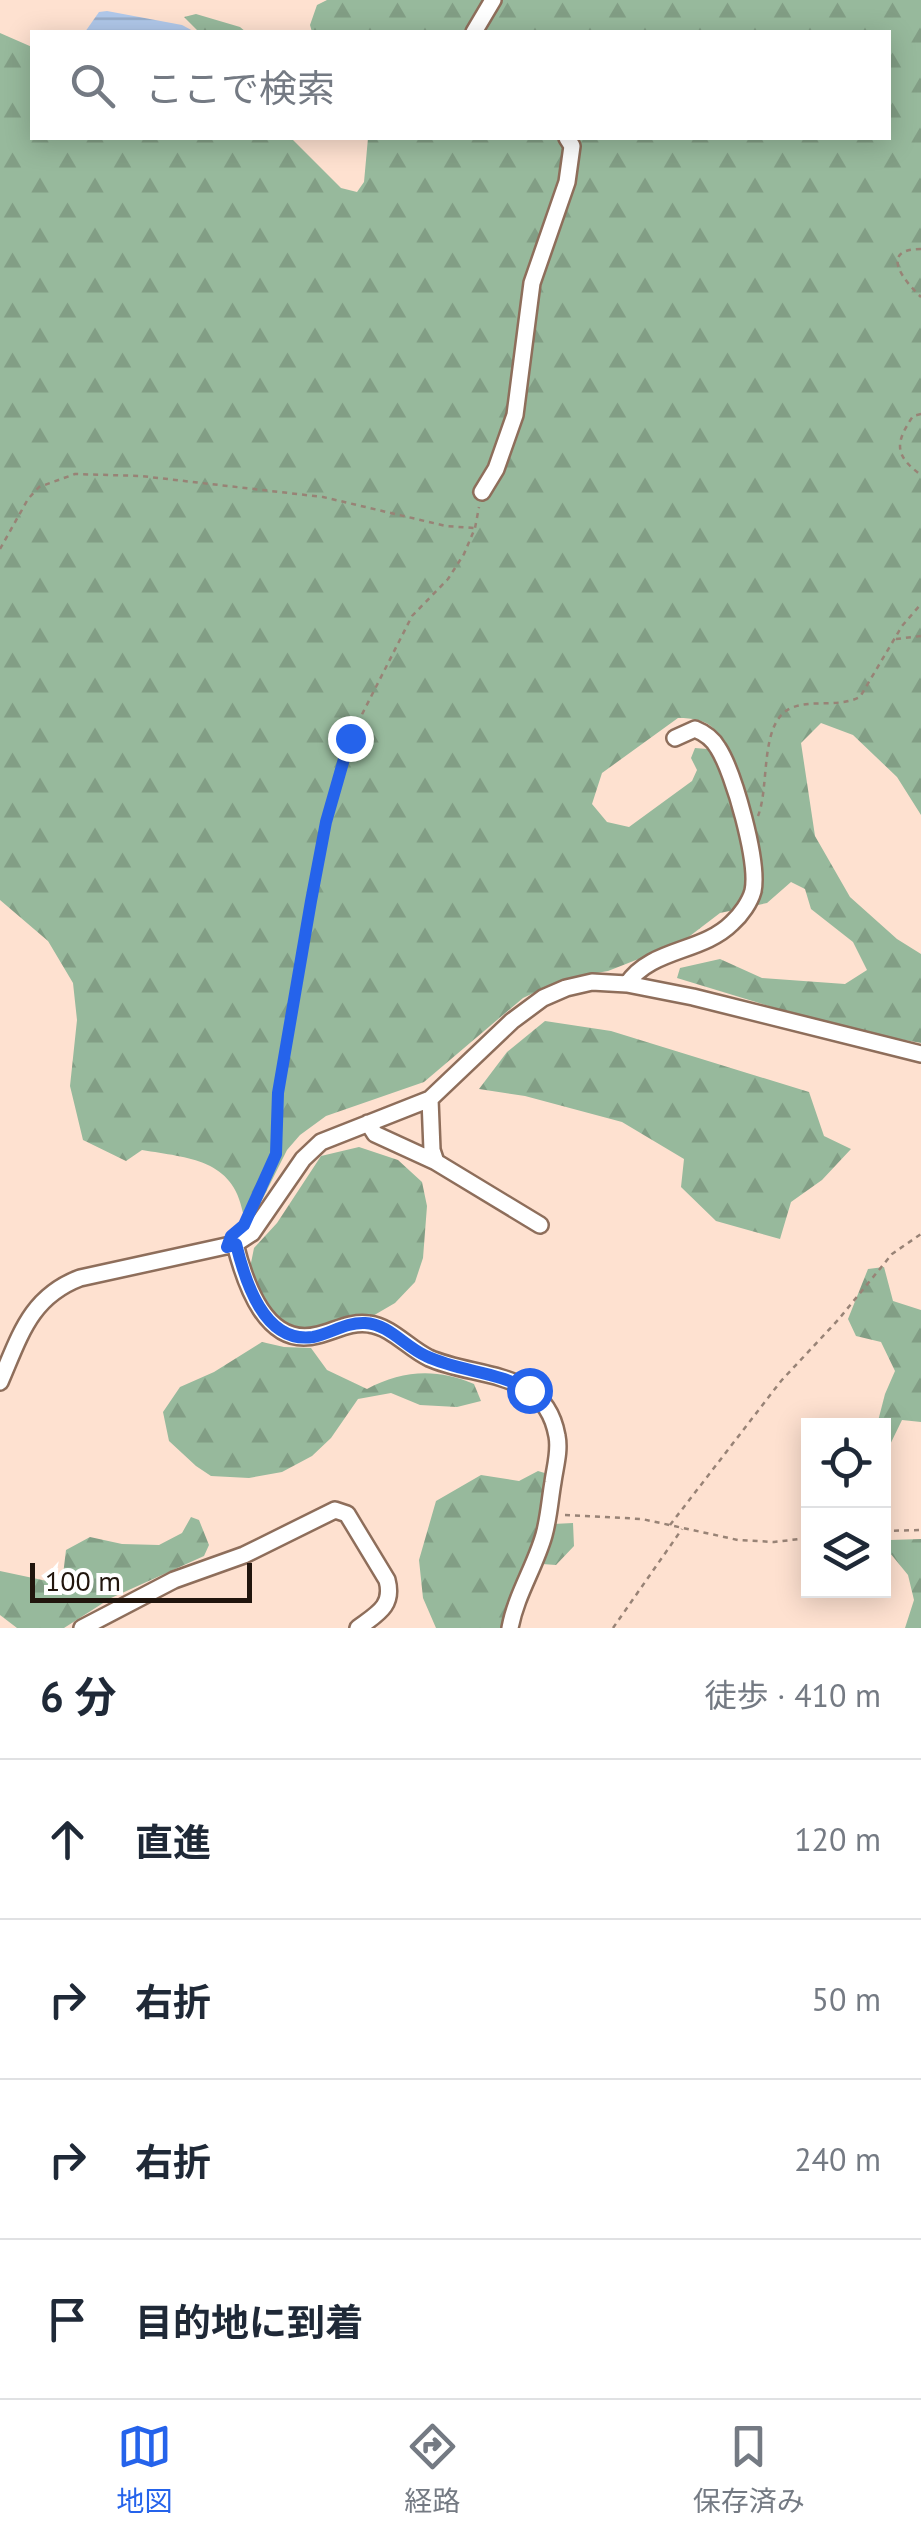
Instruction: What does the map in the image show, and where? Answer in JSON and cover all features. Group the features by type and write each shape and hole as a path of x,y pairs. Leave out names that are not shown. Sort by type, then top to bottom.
{"street":[{"path":"475,30 493,0"},
{"path":"482,492 496,469 515,415 532,283 567,182 572,146 568,140"},
{"path":"626,984 634,973 660,957 711,939 733,923 754,887 749,840 735,786 718,747 706,733 694,729 676,738"},
{"path":"0,1382 40,1303 58,1286 236,1244 252,1232 303,1159 321,1142 430,1099 512,1021 542,998 592,982 626,984 921,1054"},
{"path":"430,1099 436,1162"},
{"path":"368,1124 375,1134 436,1162 540,1225"},
{"path":"236,1244 242,1269 265,1317 282,1333 314,1337 350,1324 366,1323 380,1327 436,1361 498,1375 529,1390 542,1402 558,1438 549,1515 510,1628"},
{"path":"82,1628 174,1580 244,1554 335,1510 347,1514 388,1580 388,1602 358,1628"}],"path":[{"path":"921,249 912,248 896,262 898,273 921,296"},
{"path":"921,414 914,416 902,432 900,452 906,464 921,475"},
{"path":"0,549 28,499 40,486 74,474 141,476 323,496 446,526 475,528"},
{"path":"252,1207 276,1154 278,1093 311,901 340,767 350,738 412,616 448,579 475,528 482,492"},
{"path":"749,840 761,808 769,738 781,715 792,708 849,703 860,698 894,639 921,604"},
{"path":"894,639 921,636"},
{"path":"670,1525 781,1382 892,1254 921,1234"},
{"path":"549,1515 642,1519 738,1540 801,1539"},
{"path":"613,1628 683,1528"},
{"path":"891,1531 921,1530"}],"green space":[{"path":"327,0 921,0 921,815 897,777 853,735 821,723 801,743 815,836 850,897 897,939 921,954 921,1043 844,1029 677,978 680,968 720,959 762,978 845,984 867,970 853,942 811,909 805,889 791,882 767,903 720,913 682,942 608,971 563,979 523,998 424,1082 326,1116 287,1150 259,1206 243,1213 230,1182 206,1164 142,1150 126,1161 83,1140 70,1086 77,1020 73,983 48,941 0,900 0,33 30,46 30,140 293,140 341,188 357,192 364,182 368,140 891,140 891,30 311,30 317,5","holes":["678,718 704,722 716,730 730,753 726,764 707,749 695,748 691,758 697,770 692,781 629,827 607,822 592,804 602,773"]},
{"path":"196,14 244,30 197,30 184,17"},
{"path":"545,1021 611,1031 809,1092 824,1136 851,1149 822,1180 791,1202 780,1239 716,1221 681,1187 684,1159 622,1122 525,1096 479,1089 507,1052"},
{"path":"359,1147 398,1160 422,1182 427,1206 423,1258 415,1282 395,1303 371,1317 336,1320 307,1330 283,1322 266,1304 250,1268 254,1248 277,1223 321,1156"},
{"path":"884,1267 893,1301 921,1310 921,1422 902,1420 891,1443 891,1418 879,1418 895,1371 881,1342 856,1336 848,1319 868,1269"},
{"path":"262,1342 311,1348 327,1370 367,1389 406,1375 447,1375 474,1384 481,1401 457,1407 420,1405 391,1393 358,1399 331,1438 312,1456 282,1472 249,1478 211,1476 169,1441 163,1412 180,1387 214,1372"},
{"path":"538,1471 548,1474 553,1524 573,1523 574,1546 556,1565 528,1563 504,1628 436,1628 423,1598 419,1560 436,1501 481,1475 519,1481"},
{"path":"191,1517 199,1520 209,1545 204,1556 111,1598 64,1628 17,1628 0,1615 0,1571 47,1581 63,1575 66,1550 90,1537 122,1544 159,1545 182,1533"},
{"path":"921,1539 921,1628 905,1628 914,1600 908,1575 891,1554 891,1540"}],"water":[{"path":"99,12 182,25 191,30 86,30"}],"route":[{"path":"350,738 326,822 311,901 278,1093 276,1154 244,1225 231,1236 227,1247 236,1244 242,1269 265,1317 282,1333 314,1337 350,1324 366,1323 394,1334 436,1361 498,1375 529,1390"}]}
